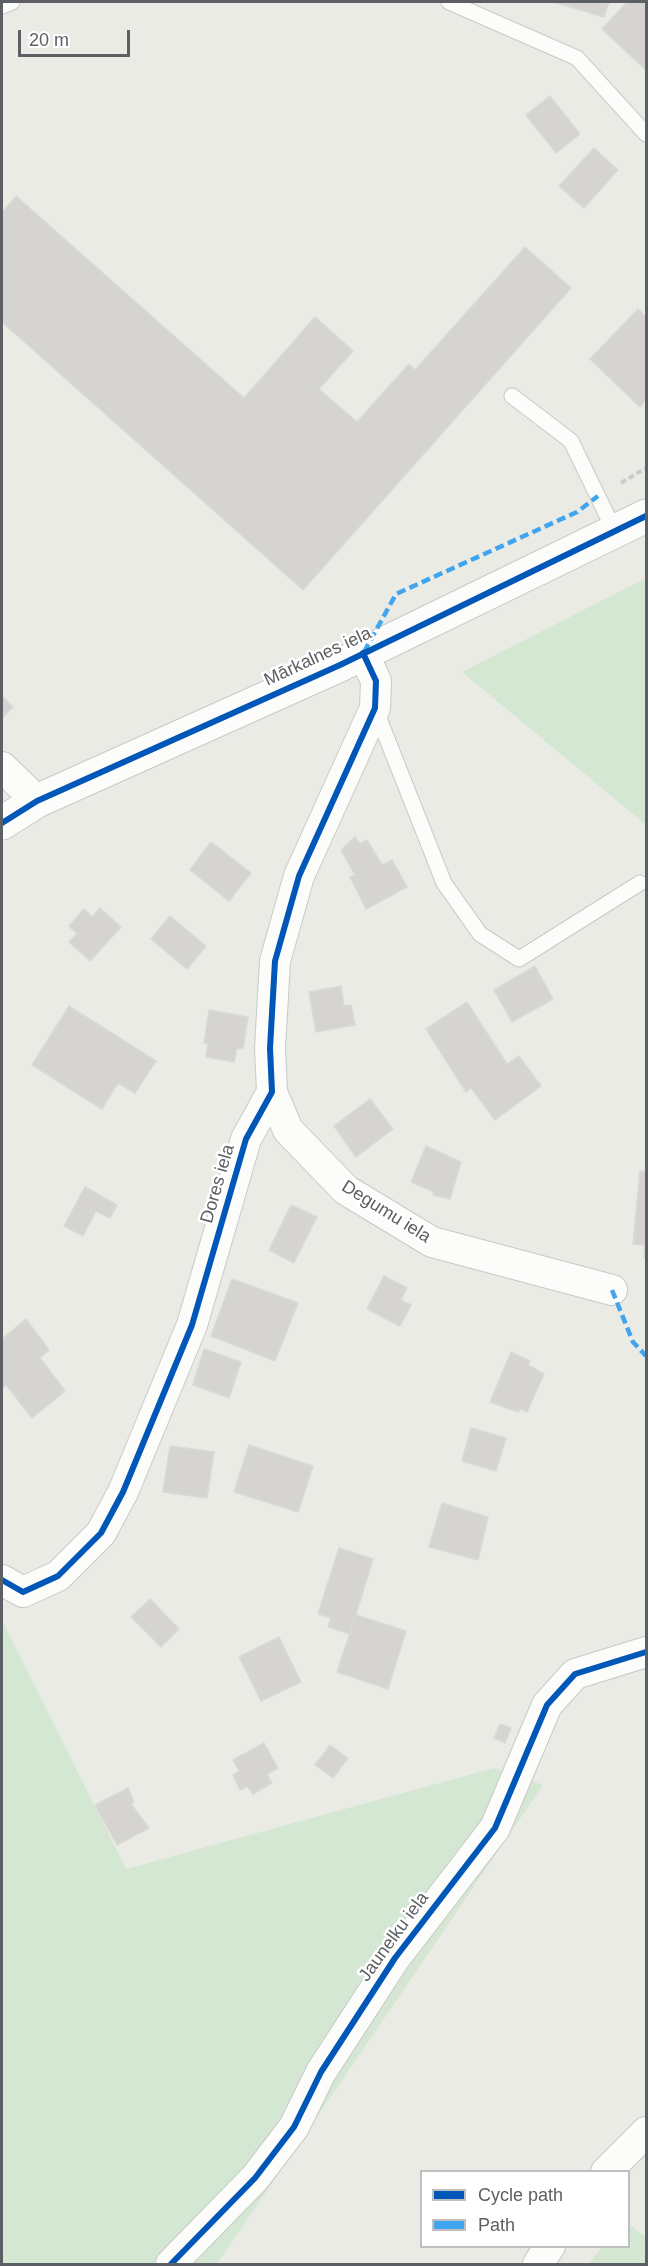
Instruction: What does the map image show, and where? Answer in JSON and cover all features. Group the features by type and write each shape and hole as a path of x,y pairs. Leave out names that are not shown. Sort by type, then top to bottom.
{"street":[{"name":"Mārkalnes iela","path":"2,823 37,801 363,653 646,516"},
{"path":"272,1092 270,1048 275,961 299,876 375,708 376,681 363,653"},
{"path":"2,767 37,801"},
{"name":"Degumu iela","path":"272,1092 288,1130 346,1190 432,1242 612,1290"},
{"name":"Dores iela","path":"2,1580 23,1592 58,1576 101,1533 123,1492 192,1325 246,1139 272,1092"},
{"name":"Jaunelku iela","path":"171,2265 255,2178 294,2127 321,2072 395,1958 495,1828 547,1705 575,1674 646,1652"},
{"path":"608,2170 646,2132"}],"lane":[{"path":"2,6 12,2"},
{"path":"449,2 577,58 646,134"},
{"path":"512,396 571,441 615,532"},
{"path":"375,708 444,883 480,934 519,959 640,883"}],"green space":[{"path":"646,578 646,825 462,672"},
{"path":"2,1620 126,1869 494,1768 543,1785 217,2264 2,2264"},
{"path":"630,2225 646,2237 646,2264 588,2264 601,2248 630,2248"}],"building":[{"path":"553,2 609,2 604,17"},
{"path":"627,2 646,2 646,70 602,29"},
{"path":"550,96 580,134 556,153 526,115"},
{"path":"594,148 618,170 584,208 559,186"},
{"path":"16,196 244,398 315,317 353,351 319,389 357,422 409,364 415,370 525,247 571,288 303,590 2,322 2,213"},
{"path":"638,309 646,317 646,400 640,407 590,359"},
{"path":"2,696 13,707 2,718"},
{"path":"355,837 360,844 367,840 382,865 392,860 407,887 366,909 350,877 355,875 341,850"},
{"path":"211,842 251,873 229,901 190,870"},
{"path":"100,908 121,927 90,961 69,942 77,934 69,926 84,909 92,917"},
{"path":"170,916 206,946 187,969 151,939"},
{"path":"535,966 553,999 512,1022 494,990"},
{"path":"341,986 344,1006 351,1005 355,1025 316,1032 309,992"},
{"path":"467,1002 507,1064 519,1056 541,1086 495,1120 471,1088 466,1092 426,1029"},
{"path":"69,1006 156,1061 135,1093 118,1083 102,1109 32,1065"},
{"path":"209,1010 248,1017 243,1049 237,1048 234,1062 206,1057 208,1043 204,1043"},
{"path":"370,1099 393,1129 356,1157 334,1126"},
{"path":"426,1146 461,1162 450,1199 433,1195 434,1192 411,1182"},
{"path":"640,1171 646,1171 646,1257 644,1257 645,1245 633,1244"},
{"path":"85,1187 117,1205 110,1218 96,1211 83,1236 64,1226"},
{"path":"291,1205 317,1217 294,1263 269,1250"},
{"path":"384,1276 407,1288 401,1300 411,1305 400,1326 367,1309"},
{"path":"232,1279 298,1303 275,1361 211,1336"},
{"path":"26,1319 49,1350 40,1358 65,1391 32,1418 6,1385 2,1389 2,1339"},
{"path":"204,1349 241,1362 229,1398 193,1385"},
{"path":"511,1352 530,1361 528,1365 544,1374 527,1412 520,1409 518,1412 490,1402"},
{"path":"471,1428 506,1438 496,1471 462,1461"},
{"path":"249,1445 313,1466 298,1512 234,1492"},
{"path":"170,1446 214,1452 207,1498 163,1492"},
{"path":"442,1503 488,1517 478,1560 429,1547"},
{"path":"339,1548 373,1559 350,1634 328,1627 331,1618 318,1614"},
{"path":"150,1599 179,1629 161,1647 131,1617"},
{"path":"356,1615 406,1631 388,1689 337,1672"},
{"path":"279,1637 301,1682 261,1701 239,1657"},
{"path":"500,1724 511,1728 505,1743 494,1738"},
{"path":"264,1743 278,1768 267,1774 272,1783 253,1794 247,1786 240,1790 233,1775 239,1771 233,1760"},
{"path":"330,1745 348,1758 333,1778 315,1765"},
{"path":"128,1788 134,1802 131,1804 149,1828 117,1845 95,1805"}],"marked path":[{"path":"364,652 396,594 577,512 598,496"},
{"path":"612,1290 633,1342 646,1356"}],"cycle path":[{"path":"2,823 37,801 340,665 646,516"},
{"path":"2,1580 23,1592 58,1576 101,1533 123,1492 192,1325 246,1139 272,1092 270,1048 275,961 299,876 375,708 376,681 363,653"},
{"path":"171,2264 255,2178 294,2127 321,2072 395,1958 495,1828 547,1705 575,1674 646,1652"}]}
